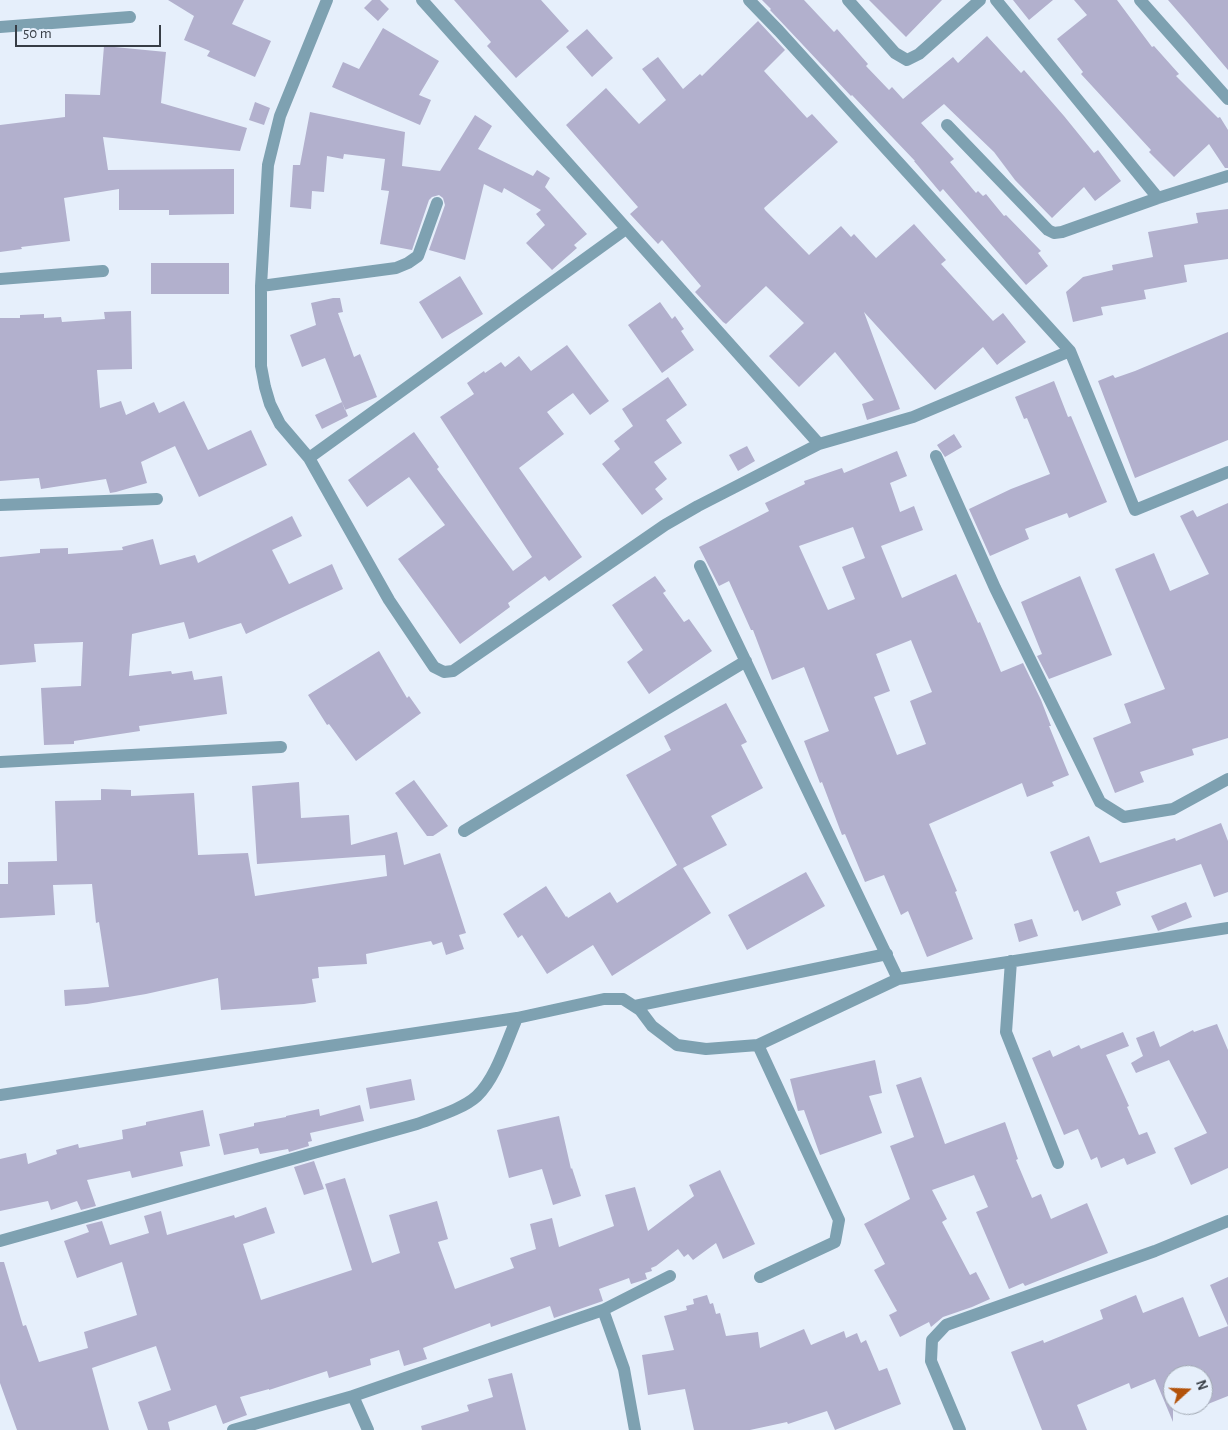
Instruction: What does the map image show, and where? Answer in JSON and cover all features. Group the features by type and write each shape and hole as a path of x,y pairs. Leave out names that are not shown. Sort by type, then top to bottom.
{"street":[{"path":"327,0 280,116 268,165 261,286 261,366 270,404 280,424 309,458 389,600 434,667 444,672 453,671 665,525 698,506 819,444 913,417 1070,351"},
{"path":"422,0 819,444"},
{"path":"749,0 1070,351 1135,510 1228,472"},
{"path":"848,0 895,53 907,60 919,54 980,0"},
{"path":"996,0 1158,198"},
{"path":"1140,0 1228,99"},
{"path":"0,28 130,17"},
{"path":"947,126 1048,230 1054,233 1062,232 1158,198 1228,176"},
{"path":"261,286 396,268 408,263 418,256 437,203"},
{"path":"309,458 626,229"},
{"path":"0,279 103,271"},
{"path":"936,456 995,588 1100,802 1124,816 1173,809 1228,779"},
{"path":"0,505 157,499"},
{"path":"700,566 898,979"},
{"path":"464,831 746,661"},
{"path":"0,762 282,747"},
{"path":"0,1095 517,1018 604,999 623,999 640,1010 652,1026 678,1045 706,1049 758,1046 898,979 1228,928"},
{"path":"634,1006 887,954"},
{"path":"1011,961 1006,1032 1058,1163"},
{"path":"0,1241 417,1124 454,1109 476,1097 489,1081 517,1018"},
{"path":"758,1046 839,1220 835,1242 760,1277"},
{"path":"960,1430 931,1361 932,1340 946,1325 1155,1250 1228,1221"},
{"path":"233,1430 353,1396 603,1310 670,1276"},
{"path":"603,1310 624,1369 635,1430"},
{"path":"353,1396 368,1430"}],"building":[{"path":"168,0 244,0 232,24 271,41 255,77 207,56 210,51 184,40 194,16"},
{"path":"372,0 380,0 389,9 378,21 364,8"},
{"path":"454,0 541,0 569,31 516,78 487,46 491,42"},
{"path":"762,0 804,0 834,32 837,29 868,64 866,66 889,90 892,87 903,99 953,57 958,63 987,36 1021,73 1024,70 1094,153 1098,150 1121,181 1095,201 1084,187 1052,218 1015,180 994,152 944,104 921,123 954,159 950,162 976,193 978,191 983,196 986,194 1004,216 1006,215 1041,251 1038,253 1048,266 1026,285 943,189 940,192 915,161 851,96"},
{"path":"869,0 942,0 906,37"},
{"path":"1013,0 1053,0 1029,20"},
{"path":"1074,0 1117,0 1152,47 1154,46 1179,74 1176,76 1218,118 1220,117 1228,130 1228,168 1225,168 1209,144 1174,177 1149,152 1151,150 1081,74 1083,72 1057,39 1087,15"},
{"path":"1168,0 1228,0 1228,70 1189,24"},
{"path":"758,21 785,50 764,71 807,118 812,114 838,142 764,208 765,210 809,255 841,226 851,237 854,234 876,258 914,224 946,260 941,264 993,321 1003,313 1026,342 997,365 983,347 935,390 864,312 900,409 867,420 862,404 874,400 835,352 799,387 769,356 804,323 766,286 726,324 723,322 695,292 701,286 662,240 658,244 630,214 638,207 566,125 606,88 639,124 666,100 642,69 658,57 683,89 700,74 702,76"},
{"path":"383,28 439,61 419,95 431,100 420,125 332,87 343,62 359,69"},
{"path":"587,29 613,58 592,77 566,47"},
{"path":"104,46 166,52 161,103 247,128 240,151 103,137 108,170 234,169 234,214 169,215 169,210 119,210 119,189 64,198 70,241 21,247 22,249 0,252 0,125 65,117 65,94 100,95"},
{"path":"255,102 270,108 264,125 249,120"},
{"path":"310,112 405,132 402,166 440,171 475,115 492,126 478,149 533,176 537,170 550,178 545,187 587,234 574,245 577,248 552,270 526,243 545,225 536,214 541,210 504,188 502,193 484,184 465,260 429,250 445,205 443,198 439,195 429,200 412,250 380,244 389,191 381,190 385,159 344,154 343,159 327,156 324,192 312,191 311,209 290,207 293,165 300,165"},
{"path":"1228,209 1228,259 1184,265 1187,282 1144,290 1146,299 1101,307 1103,315 1073,322 1066,292 1083,277 1113,270 1112,265 1153,257 1148,232 1198,223 1196,213"},
{"path":"151,263 229,263 229,294 151,294"},
{"path":"460,276 483,314 442,339 419,302"},
{"path":"340,298 343,312 338,313 354,357 360,354 377,397 345,410 325,358 302,367 290,335 316,325 311,303"},
{"path":"660,302 672,319 675,316 684,329 681,331 694,350 662,373 628,325"},
{"path":"131,311 132,369 97,370 100,408 121,401 126,415 154,402 159,413 184,401 208,450 251,430 267,465 199,497 175,446 141,462 147,483 116,492 110,493 106,479 41,489 39,478 0,481 0,318 20,318 20,315 44,314 44,318 61,317 62,322 105,319 104,312"},
{"path":"1228,332 1228,440 1135,478 1098,381 1113,375 1115,378 1135,371"},
{"path":"567,345 609,401 590,415 573,393 547,412 564,434 519,468 582,557 549,581 545,576 508,603 510,607 460,644 398,559 445,525 409,477 367,507 348,480 414,432 439,467 437,469 513,571 532,557 440,417 474,394 467,383 484,371 485,373 501,362 505,367 519,356 531,371"},
{"path":"668,377 687,405 666,420 682,443 654,462 667,479 655,489 663,499 642,515 602,464 620,449 614,441 633,426 622,409"},
{"path":"1054,381 1068,417 1071,416 1107,502 1069,518 1067,513 1025,529 1029,539 990,556 969,509 1011,489 1050,474 1027,418 1024,419 1015,397"},
{"path":"342,402 348,416 322,429 315,415"},
{"path":"954,434 962,447 945,457 937,445"},
{"path":"747,446 755,461 738,471 729,455"},
{"path":"897,451 907,476 890,483 900,512 914,506 923,530 881,546 902,598 956,574 978,623 980,622 1001,672 1023,663 1041,700 1051,726 1049,726 1069,775 1052,782 1054,786 1027,797 1022,783 929,824 957,891 955,892 973,939 927,957 908,911 901,915 884,875 865,882 845,834 842,835 804,741 829,731 804,667 772,680 753,630 751,630 729,581 719,586 699,547 769,511 765,503 805,484 804,481 842,468 844,473","holes":["853,527 865,558 842,567 855,599 828,610 799,546","911,640 932,692 910,701 926,744 897,755 874,697 890,691 876,654"]},
{"path":"1228,503 1228,738 1192,749 1194,755 1140,772 1144,782 1115,793 1093,738 1131,723 1124,704 1165,689 1115,569 1154,553 1170,591 1209,574 1180,516 1193,510 1197,517"},
{"path":"292,516 302,536 272,550 289,584 332,564 343,589 246,634 241,623 189,639 184,622 132,634 129,676 171,671 172,674 192,671 194,680 222,676 227,714 139,726 140,731 74,741 74,744 44,745 41,688 81,686 83,642 34,644 36,662 0,665 0,557 40,553 40,549 68,548 68,554 123,550 122,547 153,539 160,565 195,555 198,563"},
{"path":"655,576 666,591 663,593 684,622 689,619 712,651 649,694 627,662 643,650 612,605"},
{"path":"1080,576 1112,655 1049,679 1037,656 1042,654 1021,602"},
{"path":"379,651 407,698 409,696 421,713 356,761 329,724 327,725 308,695"},
{"path":"726,703 747,742 741,745 763,788 711,816 727,845 683,868 711,913 612,976 593,945 547,974 522,935 518,938 503,914 546,886 568,918 610,892 617,903 677,865 626,775 671,750 664,736"},
{"path":"414,780 448,826 433,836 427,836 395,793"},
{"path":"299,782 301,818 349,815 351,845 397,832 404,865 440,853 466,933 459,935 464,949 446,955 442,942 433,945 431,941 366,954 367,964 318,967 319,978 312,979 316,1002 304,1004 221,1010 218,978 146,994 65,1006 64,990 109,987 99,922 96,923 92,884 53,885 55,915 0,918 0,884 8,884 8,862 57,861 55,801 101,800 101,789 131,790 131,796 194,793 198,855 248,853 255,896 387,876 385,855 257,864 252,786"},
{"path":"1221,823 1228,841 1228,892 1214,897 1201,864 1116,892 1121,905 1082,921 1078,910 1074,912 1050,852 1089,836 1100,863 1175,838 1176,841"},
{"path":"806,872 825,906 747,950 728,915"},
{"path":"1186,902 1192,917 1158,931 1151,916"},
{"path":"1032,919 1038,936 1019,942 1014,924"},
{"path":"1217,1024 1228,1050 1228,1168 1191,1185 1174,1148 1207,1133 1169,1060 1136,1073 1131,1063 1143,1056 1136,1038 1154,1031 1160,1047 1193,1030 1194,1032"},
{"path":"1123,1032 1129,1046 1106,1055 1129,1106 1127,1107 1139,1135 1147,1132 1156,1153 1127,1165 1124,1158 1101,1168 1097,1157 1091,1160 1078,1129 1064,1135 1032,1058 1050,1050 1053,1057 1079,1045 1081,1049"},
{"path":"875,1060 882,1093 869,1096 882,1133 820,1155 804,1110 798,1111 790,1079"},
{"path":"921,1077 945,1144 1005,1122 1018,1159 1016,1160 1032,1198 1041,1194 1051,1219 1087,1203 1108,1253 1025,1286 1023,1283 1009,1289 976,1212 988,1207 974,1175 932,1190 947,1219 942,1222 970,1275 976,1272 990,1299 943,1317 931,1327 929,1322 900,1337 889,1315 897,1311 874,1270 885,1264 864,1224 910,1199 890,1146 914,1137 896,1085"},
{"path":"411,1079 415,1100 370,1109 366,1088"},
{"path":"360,1105 364,1121 310,1133 312,1141 308,1142 309,1146 289,1152 288,1149 260,1154 258,1148 224,1155 219,1134 254,1126 254,1123 319,1109 320,1116"},
{"path":"203,1110 210,1146 180,1152 183,1166 132,1178 130,1171 87,1180 96,1206 81,1210 77,1201 51,1210 48,1201 0,1211 0,1159 26,1153 28,1164 57,1154 56,1150 78,1144 79,1148 123,1139 122,1130 146,1125 146,1122"},
{"path":"559,1116 571,1169 581,1196 553,1205 542,1169 509,1178 497,1130"},
{"path":"314,1161 324,1189 304,1195 294,1167"},
{"path":"720,1170 755,1244 723,1259 716,1243 693,1260 688,1254 684,1257 678,1249 651,1268 652,1271 645,1273 647,1279 631,1284 629,1278 599,1289 603,1301 554,1318 550,1306 491,1327 490,1323 423,1348 427,1359 404,1366 399,1350 370,1359 371,1365 329,1378 327,1371 269,1390 240,1397 247,1415 223,1424 216,1405 168,1422 170,1430 148,1430 138,1402 171,1390 156,1346 92,1368 109,1430 17,1430 0,1383 0,1262 4,1262 23,1326 26,1325 39,1362 88,1348 84,1332 137,1315 122,1262 77,1278 64,1241 89,1232 86,1225 102,1221 110,1245 149,1233 144,1216 161,1211 167,1235 234,1215 235,1218 266,1207 275,1233 243,1244 261,1300 352,1270 325,1184 345,1178 372,1263 400,1253 389,1215 437,1201 448,1239 438,1242 455,1289 514,1268 510,1258 536,1249 530,1224 552,1218 559,1247 614,1226 605,1195 635,1187 648,1231 694,1196 689,1185"},
{"path":"1228,1277 1228,1326 1210,1285"},
{"path":"707,1295 710,1304 713,1303 716,1314 720,1313 726,1336 758,1332 760,1348 804,1329 811,1345 844,1331 846,1338 857,1333 861,1343 866,1340 879,1371 887,1368 901,1404 835,1430 827,1411 788,1424 787,1422 750,1430 694,1430 685,1389 648,1395 642,1355 674,1350 664,1316 687,1310 686,1306 694,1304 693,1299"},
{"path":"1136,1295 1143,1313 1183,1297 1199,1337 1228,1326 1228,1396 1213,1402 1213,1365 1163,1365 1163,1398 1155,1379 1131,1389 1129,1383 1077,1405 1087,1430 1042,1430 1011,1352 1043,1340 1044,1343 1103,1319 1100,1310"},
{"path":"512,1373 526,1430 422,1430 421,1426 469,1411 467,1405 493,1397 488,1379"}]}
